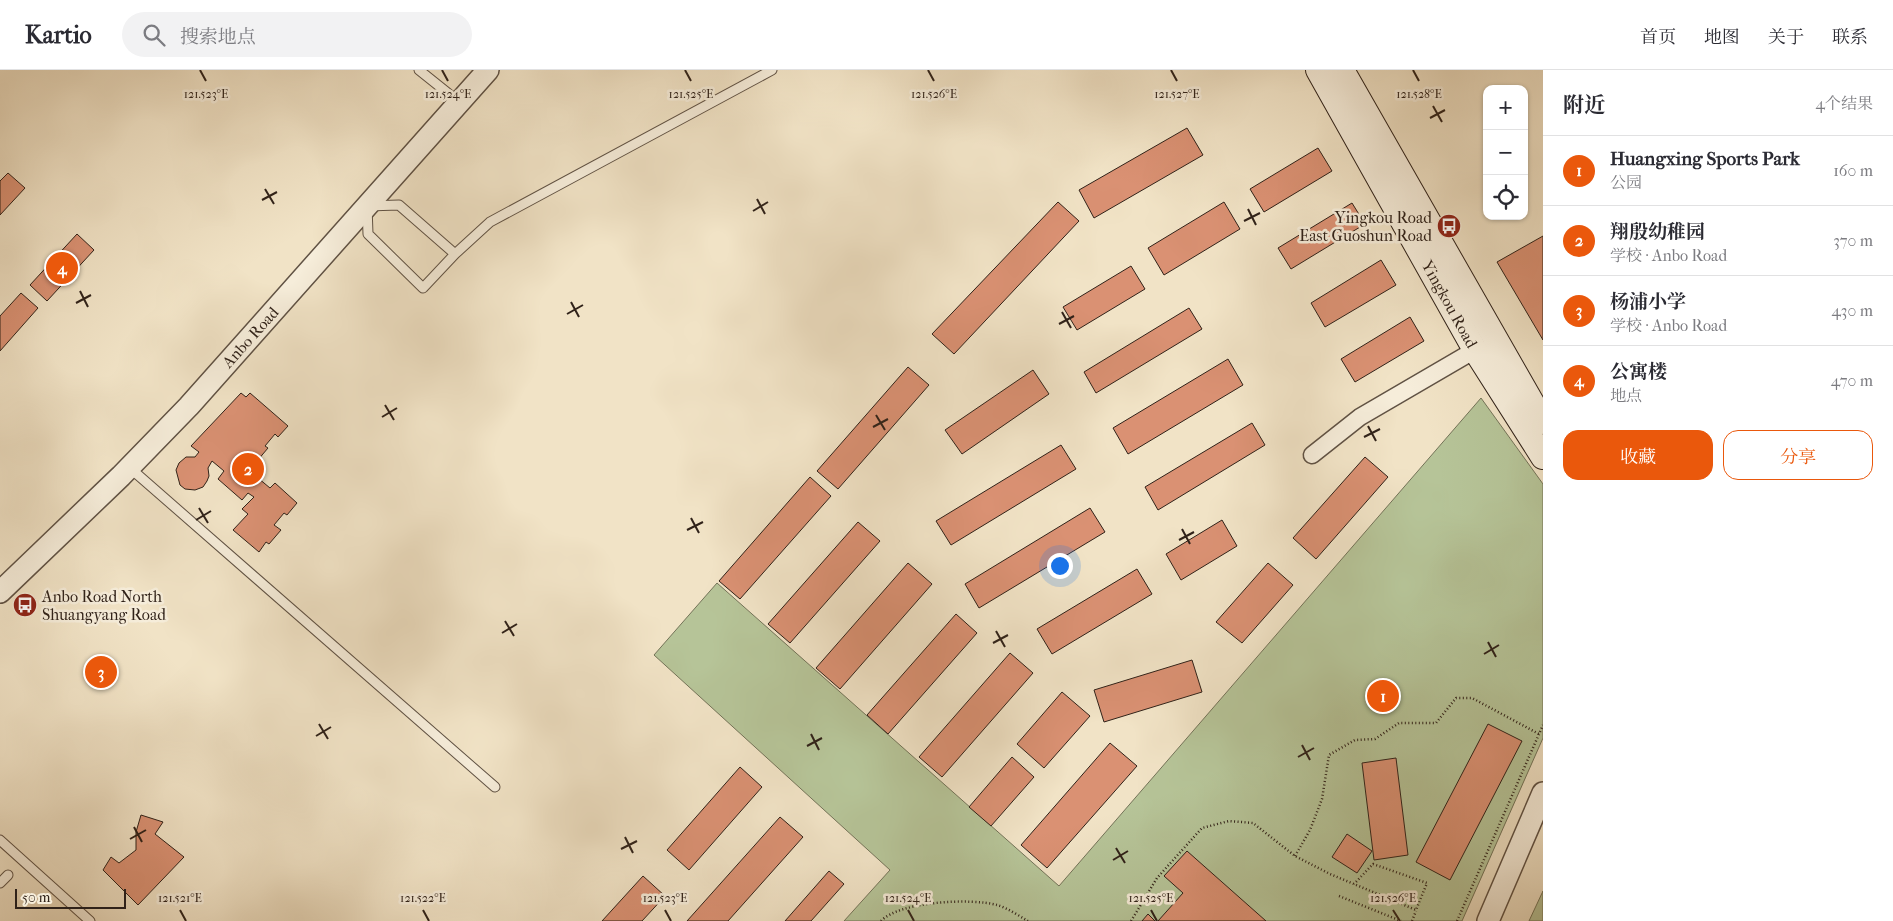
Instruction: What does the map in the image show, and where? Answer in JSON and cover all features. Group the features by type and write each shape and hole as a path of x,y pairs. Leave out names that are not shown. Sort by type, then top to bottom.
{"main road":[{"name":"Yingkou Road","path":"1318,70 1475,350 1543,458"},
{"name":"Yingkou Road","path":"1342,70 1543,422"}],"street":[{"name":"Anbo Road","path":"0,592 130,467 189,406 488,70"},
{"path":"1312,455 1360,417 1475,350"},
{"path":"1488,921 1543,793"}],"lane":[{"path":"419,70 459,102"},
{"path":"455,254 399,205 367,206 368,234 423,288 455,254 490,222 772,70"},
{"path":"130,467 496,787"},
{"path":"0,840 90,921"},
{"path":"0,883 8,875"}],"path":[{"path":"1295,856 1310,830 1322,799 1329,756 1355,740 1375,739 1399,723 1436,723 1456,698 1472,698 1539,734"},
{"path":"1457,921 1543,725"},
{"path":"1131,921 1157,878 1202,828 1229,821 1253,823 1295,856 1354,884 1416,910"},
{"path":"1354,884 1373,864 1427,883 1412,921"},
{"path":"1338,896 1401,921"},
{"path":"881,921 886,916 911,907 958,901 998,905 1028,921"}],"green space":[{"path":"1481,398 1543,484 1543,738 1462,921 844,921 890,870 654,655 717,583 1059,886"},
{"path":"1543,891 1543,921 1529,921"}],"building":[{"path":"1187,128 1203,155 1094,218 1079,190"},
{"path":"1318,148 1332,171 1264,212 1250,189"},
{"path":"8,173 25,188 0,215 0,181"},
{"path":"1058,202 1079,221 954,354 932,334"},
{"path":"1224,202 1240,229 1164,275 1148,248"},
{"path":"1352,203 1365,224 1291,269 1278,248"},
{"path":"77,234 94,250 47,301 30,285"},
{"path":"1543,236 1543,340 1497,262"},
{"path":"1381,260 1396,285 1325,327 1311,303"},
{"path":"1131,266 1145,289 1077,330 1063,307"},
{"path":"21,293 38,308 0,351 0,316"},
{"path":"1189,308 1202,329 1096,393 1084,372"},
{"path":"1410,317 1424,341 1355,382 1341,359"},
{"path":"1228,359 1243,385 1128,454 1113,428"},
{"path":"908,367 929,385 838,489 817,471"},
{"path":"1033,370 1049,394 962,454 945,430"},
{"path":"241,393 246,397 250,393 288,426 278,437 275,434 265,446 268,448 257,461 255,459 246,468 270,488 275,483 297,503 287,515 284,513 274,525 281,530 269,544 266,542 259,552 233,530 248,514 242,509 254,497 248,493 242,500 218,479 224,471 212,461 208,468 209,476 207,481 203,487 195,490 185,489 180,485 176,470 179,463 186,457 195,457 199,452 191,446"},
{"path":"1252,423 1265,445 1158,510 1145,487"},
{"path":"1061,445 1076,469 951,545 936,521"},
{"path":"1365,457 1388,477 1316,559 1293,538"},
{"path":"810,477 831,496 740,599 719,581"},
{"path":"1090,508 1105,532 979,608 965,584"},
{"path":"1222,520 1237,546 1181,580 1166,554"},
{"path":"858,522 880,541 790,643 768,624"},
{"path":"908,563 932,584 840,689 816,668"},
{"path":"1268,563 1293,585 1242,643 1216,622"},
{"path":"1137,569 1152,594 1052,654 1037,629"},
{"path":"956,614 977,633 888,734 867,715"},
{"path":"1010,653 1033,673 942,777 919,757"},
{"path":"1192,660 1202,692 1104,722 1094,690"},
{"path":"1062,692 1090,716 1044,768 1017,744"},
{"path":"1488,724 1522,741 1450,880 1416,862"},
{"path":"1110,743 1137,766 1047,868 1021,845"},
{"path":"1012,757 1034,777 991,826 969,807"},
{"path":"1396,758 1408,855 1374,860 1362,763"},
{"path":"740,767 762,787 689,870 667,850"},
{"path":"141,815 163,822 155,834 184,857 138,905 103,870 111,857 119,863 136,850 136,832"},
{"path":"780,817 803,837 728,921 687,921"},
{"path":"1347,834 1372,851 1357,873 1332,857"},
{"path":"1187,851 1266,921 1158,921 1183,893 1164,876"},
{"path":"829,871 844,884 811,921 785,921"},
{"path":"643,876 665,896 642,921 602,921"},
{"path":"1148,914 1155,921 1142,921"}],"place":[{"name":"Yingkou Road East Guoshun Road","path":"1449,226"},
{"name":"公寓楼","path":"62,268"},
{"name":"翔殷幼稚园","path":"248,469"},
{"name":"Anbo Road North Shuangyang Road","path":"25,605"},
{"name":"杨浦小学","path":"101,672"},
{"name":"Huangxing Sports Park","path":"1383,696"}]}
